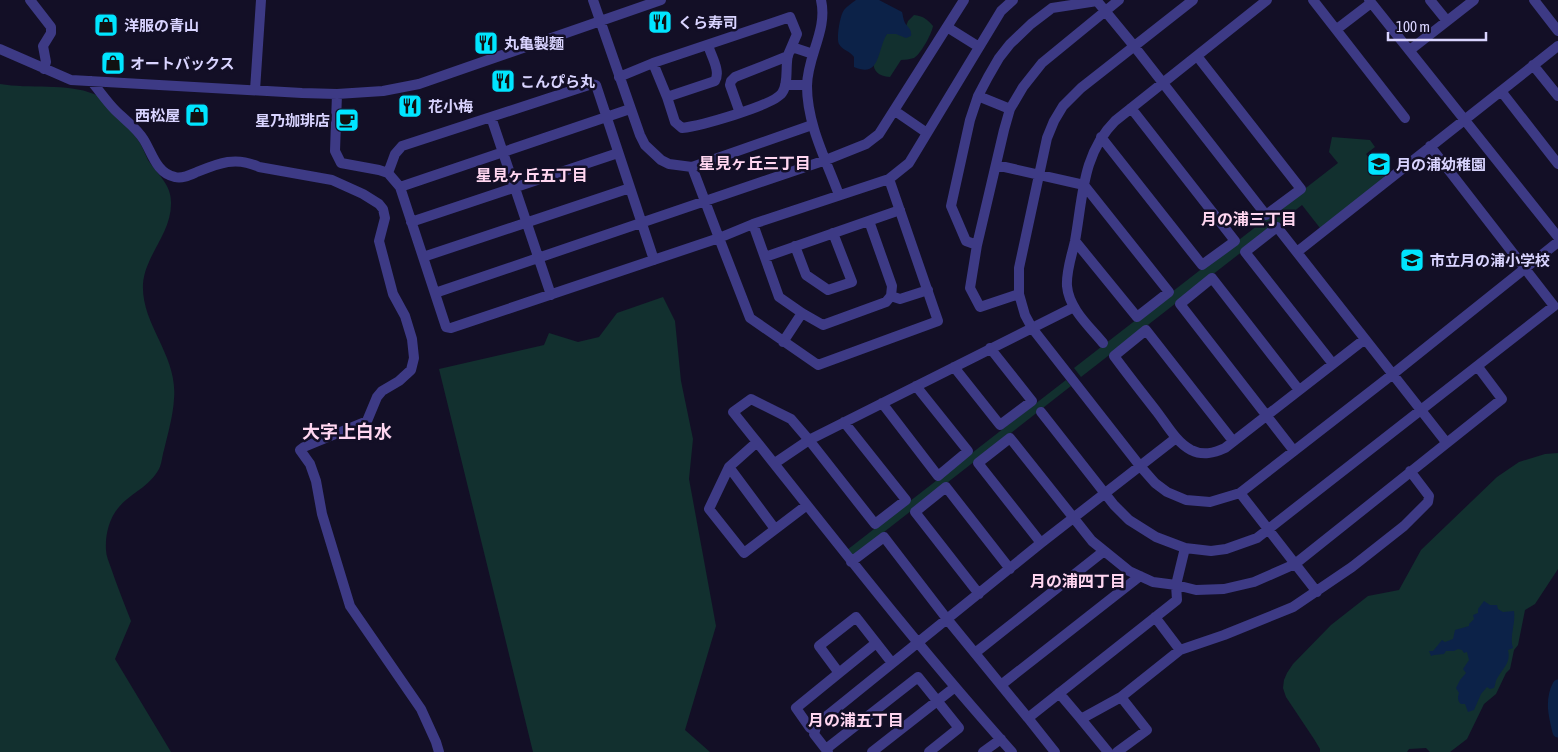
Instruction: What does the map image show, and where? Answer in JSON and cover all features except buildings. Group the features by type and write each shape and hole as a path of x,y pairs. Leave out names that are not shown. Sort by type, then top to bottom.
{"street":[{"path":"30,0 51,27 52,32 43,46 46,62 44,69"},
{"path":"255,90 261,0"},
{"path":"593,0 640,135 645,145 661,160 669,164 692,167 812,125"},
{"path":"0,49 71,80 337,94 382,91 418,84 661,0"},
{"path":"821,0 822,24 813,54 807,85 812,125 839,195"},
{"path":"435,293 706,202 866,144 879,134 895,111 964,0"},
{"path":"337,94 335,151 337,158 344,164 388,173 400,187 446,327 451,328 889,179 909,163 1001,11 1013,0"},
{"path":"1019,294 980,307 970,288 977,246 1010,109 1023,87 1042,63 1119,0"},
{"path":"1193,0 1081,88 1063,106 1047,138 1019,268 1019,294 1025,315 1032,328 1140,466 1155,483 1167,492 1186,500 1210,502 1240,493 1558,242"},
{"path":"1103,343 1074,307 1067,286 1084,185 1092,156 1101,137 1131,108 1267,0"},
{"path":"1313,0 1405,118"},
{"path":"1430,0 1447,21"},
{"path":"1410,50 1474,0"},
{"path":"1534,0 1558,31"},
{"path":"977,246 966,241 951,206 970,120 978,96 999,58 1010,44 1031,24 1052,8 1098,1 1266,215 1301,188 1196,56"},
{"path":"1337,29 1370,1 1558,237"},
{"path":"619,77 653,63 790,17 797,34 790,52 785,85 782,92 776,98 740,113 694,126 682,128 675,122 653,63"},
{"path":"947,27 980,47"},
{"path":"667,97 714,81 717,77 717,71 708,45"},
{"path":"1298,252 1558,46"},
{"path":"740,113 730,85 735,77 790,52 813,54"},
{"path":"1533,65 1558,96"},
{"path":"90,81 143,138 156,165 174,177 183,177 224,162 248,162 266,168 332,180 363,194 379,204 383,209 385,218 380,241 393,294 405,316 412,339 414,358 411,370 399,381 382,391 377,397 367,421 300,450 310,464 316,481 324,522 350,606 421,710 439,752"},
{"path":"388,173 395,154 402,146 592,84 596,85 654,260"},
{"path":"785,85 807,85"},
{"path":"1501,90 1558,164"},
{"path":"978,96 1010,109"},
{"path":"1101,137 1202,265 1235,240 1131,108"},
{"path":"400,187 630,109"},
{"path":"895,111 927,133"},
{"path":"491,117 551,295"},
{"path":"1041,412 1105,493 1130,520 1156,537 1185,548 1211,551 1226,549 1257,538 1269,530 1554,306 1430,146"},
{"path":"411,222 618,152"},
{"path":"996,166 1084,185 1169,292 1138,317 1075,241"},
{"path":"692,167 750,318 818,365 938,321 889,179"},
{"path":"423,257 630,188"},
{"path":"764,257 900,210"},
{"path":"753,224 779,297 823,325 886,302 891,296 892,286 870,221"},
{"path":"1333,364 1245,252 1277,227 1446,442"},
{"path":"795,246 806,275 828,290 852,282 833,233"},
{"path":"1294,451 1180,304 1212,278 1299,390"},
{"path":"891,296 900,299 928,290"},
{"path":"775,463 809,440 1074,307"},
{"path":"783,342 802,313"},
{"path":"1233,441 1146,330 1114,356 1176,438 1190,450 1207,454 1215,453 1225,448 1365,339"},
{"path":"954,367 1000,425 1032,401 990,348"},
{"path":"1041,543 978,463 1010,438 1092,541 1129,571 1152,582 1196,590 1238,586 1266,578 1295,564 1502,399 1478,367"},
{"path":"882,403 938,476 968,451 916,386"},
{"path":"844,422 906,500 875,524 791,420 751,399 733,412 918,643 1012,752"},
{"path":"929,752 959,728 918,677 827,750 814,734 817,724 1041,543 1176,438"},
{"path":"757,442 728,467 709,509 744,553 807,505"},
{"path":"728,467 775,529"},
{"path":"1081,719 1122,697 1180,650 1224,635 1293,607 1352,567 1404,526 1428,502 1429,496 1410,471"},
{"path":"979,594 915,512 946,487 1010,569"},
{"path":"1240,493 1317,592"},
{"path":"852,562 884,537 975,654 1055,752"},
{"path":"1028,718 1177,600 1176,585 1185,548"},
{"path":"975,654 1104,551"},
{"path":"1001,685 1140,576"},
{"path":"839,673 818,646 856,617 892,663"},
{"path":"1155,618 1180,650"},
{"path":"815,729 810,728 796,708 876,643"},
{"path":"872,752 955,687"},
{"path":"1059,693 1108,752"},
{"path":"1117,752 1147,730 1122,697"},
{"path":"983,752 1000,739"}],"green space":[{"path":"914,15 925,18 933,26 926,43 914,58 901,60 890,77 881,75 876,71 874,65 874,58 880,43 889,31 904,32 908,21"},
{"path":"0,84 60,87 94,94 118,116 137,138 148,160 169,190 171,202 167,224 148,263 143,284 144,299 148,313 171,368 174,383 174,399 171,418 159,469 150,481 116,511 108,527 106,552 131,621 115,659 171,752 0,752"},
{"path":"1332,137 1370,140 1375,147 1366,154 1385,178 1320,228 1302,205 1081,377 1074,368 1338,163 1329,152"},
{"path":"663,297 675,321 681,381 693,439 689,479 716,626 685,730 710,752 533,752 439,369 544,345 549,333 578,342 599,337 617,313"},
{"path":"1066,380 1071,386 852,557 847,550"},
{"path":"1558,453 1558,569 1535,604 1525,610 1518,645 1514,650 1510,669 1506,673 1496,694 1484,704 1467,739 1450,752 1430,752 1426,748 1409,749 1407,752 1320,752 1314,739 1286,697 1283,688 1284,680 1293,664 1331,625 1368,596 1399,590 1421,550 1497,477 1519,462 1545,454"}],"water":[{"path":"856,0 879,0 902,12 905,23 911,32 911,36 906,38 896,34 887,34 874,66 863,70 854,67 854,57 840,46 838,41 839,27 844,10"},
{"path":"1484,601 1490,605 1497,605 1498,609 1503,612 1514,611 1513,648 1508,650 1508,661 1497,678 1494,688 1490,689 1487,687 1481,694 1474,710 1468,712 1465,704 1461,704 1459,701 1459,693 1456,688 1466,673 1463,669 1469,660 1467,652 1464,653 1458,649 1431,656 1429,651 1433,651 1442,640 1445,642 1453,639 1455,630 1469,626 1474,619 1473,615 1478,613 1478,609"}],"waterway":[{"path":"1558,685 1553,702 1558,732"}],"place":[{"name":"くら寿司","path":"660,22"},
{"name":"洋服の青山","path":"106,25"},
{"name":"丸亀製麵","path":"486,43"},
{"name":"オートバックス","path":"113,63"},
{"name":"こんぴら丸","path":"503,81"},
{"name":"花小梅","path":"410,106"},
{"name":"西松屋","path":"197,115"},
{"name":"星乃珈琲店","path":"347,120"},
{"name":"月の浦幼稚園","path":"1379,164"},
{"name":"市立月の浦小学校","path":"1412,260"}],"district":[{"name":"星見ヶ丘三丁目","path":"755,163"},
{"name":"星見ヶ丘五丁目","path":"532,175"},
{"name":"月の浦三丁目","path":"1249,219"},
{"name":"大字上白水","path":"347,431"},
{"name":"月の浦四丁目","path":"1078,581"},
{"name":"月の浦五丁目","path":"856,720"}]}
